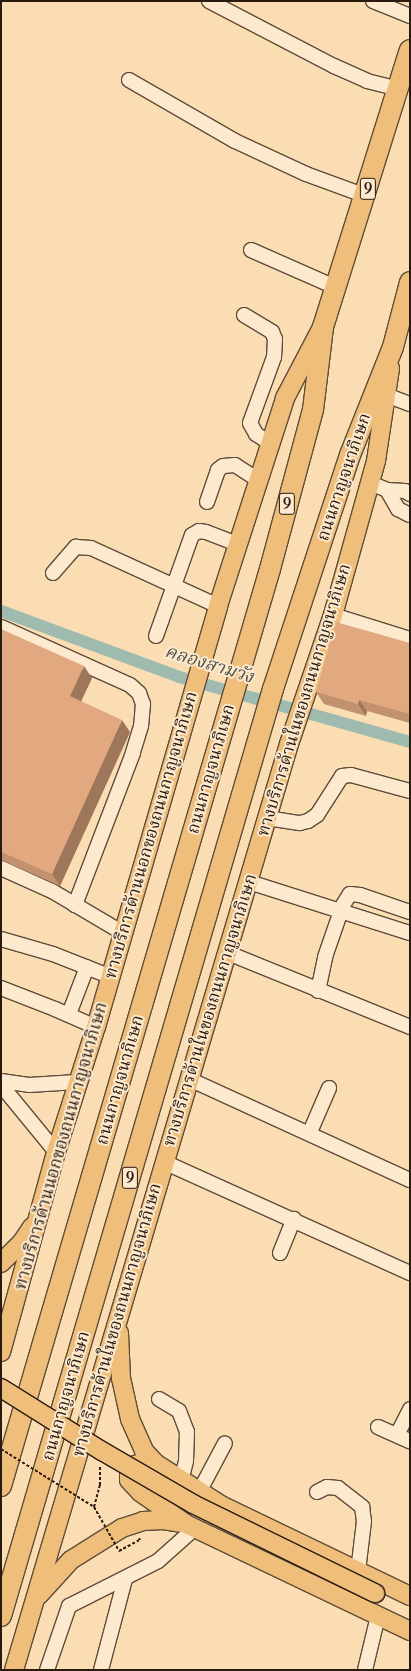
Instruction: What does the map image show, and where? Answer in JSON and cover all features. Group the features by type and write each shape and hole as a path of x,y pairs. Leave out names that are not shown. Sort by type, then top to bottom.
{"highway":[{"name":"ถนนกาญจนาภิเษก","path":"1,1486 224,725 313,410 323,327 366,196 410,50"},
{"name":"ถนนกาญจนาภิเษก","path":"1,1616 273,689 350,455 393,347 410,282"}],"main road":[{"name":"ทางบริการด้านนอกของถนนกาญจนาภิเษก","path":"1,1352 56,1152 96,1027 109,976 123,933 218,606 285,398 323,327"},
{"name":"ทางบริการด้านในของถนนกาญจนาภิเษก","path":"16,1669 164,1162 228,953 289,744 333,615 376,461 393,347"},
{"path":"1,1263 22,1242 38,1216"},
{"path":"118,1319 121,1378 130,1419 144,1451 155,1463 199,1492 410,1596"},
{"path":"1,1388 102,1452 193,1504 375,1603 410,1631"},
{"path":"1,1397 187,1511 410,1619"},
{"path":"155,1463 135,1464 129,1473 129,1480 140,1492 190,1526"},
{"path":"36,1598 71,1560 122,1528 143,1521 163,1520 190,1526 375,1603 410,1609"}],"street":[{"path":"209,1 334,66 367,81 398,89"},
{"path":"373,1 410,16"},
{"path":"129,80 235,141 306,174 366,196"},
{"path":"251,250 337,288"},
{"path":"244,315 272,332 275,338 274,357 250,423 256,434 270,443"},
{"path":"386,395 410,404"},
{"path":"207,502 218,470 223,466 235,465 258,480"},
{"path":"370,483 387,490 405,491 410,494"},
{"path":"387,490 398,509 410,515"},
{"path":"156,636 192,535 199,531 206,532 238,544"},
{"path":"53,573 76,547 82,546 91,548 218,606"},
{"path":"333,615 410,640"},
{"path":"1,627 130,686 139,693 143,704 141,726 133,754 75,905"},
{"path":"267,818 300,823 308,821 317,815 342,776 351,775 410,791"},
{"path":"1,868 52,891 123,933"},
{"path":"249,882 410,933"},
{"path":"318,991 325,957 346,899 354,893 410,912"},
{"path":"1,939 87,967 109,976"},
{"path":"228,953 318,991 410,1027"},
{"path":"69,1014 87,967"},
{"path":"1,988 69,1014 96,1027"},
{"path":"189,1079 310,1132 410,1179"},
{"path":"1,1081 29,1084 78,1082"},
{"path":"1,1085 56,1152"},
{"path":"310,1132 329,1088"},
{"path":"164,1162 294,1219 410,1273"},
{"path":"280,1253 294,1219"},
{"path":"159,1399 179,1412 187,1432 186,1461 181,1481"},
{"path":"378,1427 404,1438 410,1409"},
{"path":"199,1492 225,1443"},
{"path":"317,1492 327,1487 338,1488 362,1507 364,1521 358,1571"},
{"path":"47,1670 69,1606 158,1561 190,1526"},
{"path":"101,1670 125,1579"},
{"path":"365,1670 375,1603"}],"path":[{"path":"1,1449 94,1507 119,1551 140,1540"},
{"path":"94,1507 100,1485 100,1466"}],"building":[{"path":"336,622 410,643 410,714 359,700 358,704 316,692"},
{"path":"1,629 84,666 70,696 122,720 52,874 1,852"}],"waterway":[{"name":"คลองสามวัง","path":"1,611 179,677 410,742"}]}
